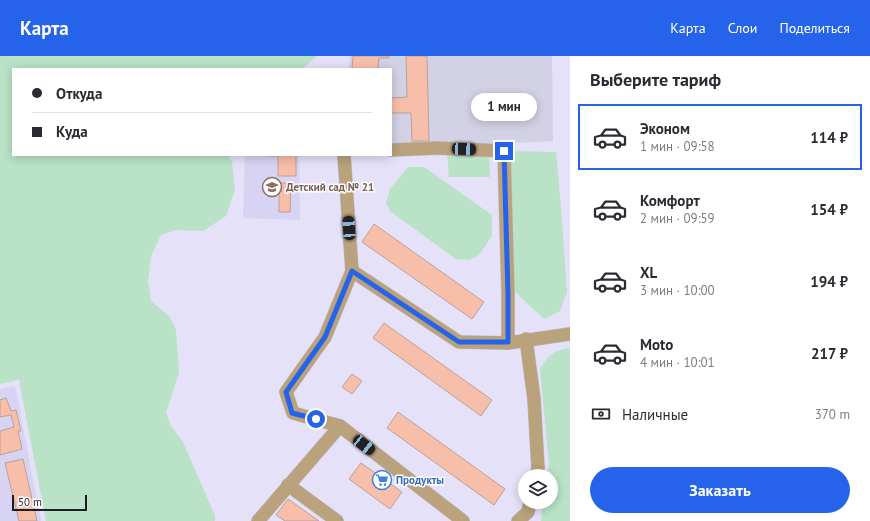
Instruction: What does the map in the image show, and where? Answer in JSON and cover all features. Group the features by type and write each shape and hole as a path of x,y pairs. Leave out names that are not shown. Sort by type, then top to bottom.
{"street":[{"path":"392,150 437,148 504,151 508,342"},
{"path":"344,156 352,271 325,337 286,392 292,413 340,426 463,521"},
{"path":"352,271 459,342 508,342 570,334"},
{"path":"526,339 534,399 538,469"},
{"path":"258,521 340,426"},
{"path":"288,485 337,521"},
{"path":"518,521 528,512 529,509"}],"shaded area":[{"path":"350,56 552,56 553,141 392,149 392,68 349,68"},
{"name":"Детский сад № 21","path":"245,156 299,156 300,220 243,218"},
{"path":"15,386 41,521 0,521 0,389"}],"green space":[{"path":"0,56 317,56 303,68 12,68 12,156 229,156 232,162 235,190 226,216 203,231 176,230 161,235 151,256 148,281 151,301 169,316 176,330 179,372 166,413 171,426 183,442 215,516 215,521 46,521 19,380 0,384"},
{"path":"504,151 556,152 567,292 560,311 544,319 513,290"},
{"path":"447,154 489,154 490,177 449,177"},
{"path":"408,167 424,167 492,215 492,236 479,255 469,260 456,259 391,212 386,203 390,189"},
{"path":"570,348 570,521 541,521 542,509 558,509 558,469 548,469 540,369 552,354 560,350"}],"building":[{"path":"353,56 389,56 389,58 379,58 378,68 352,68"},
{"path":"406,56 427,56 429,141 412,141 411,113 392,113 392,98 407,97"},
{"path":"278,156 296,156 296,176 278,176"},
{"path":"279,183 291,183 290,212 279,212"},
{"path":"374,224 484,302 472,319 362,242"},
{"path":"384,323 492,400 481,416 373,338"},
{"path":"352,374 362,381 352,394 342,387"},
{"path":"6,398 11,411 16,410 21,431 18,431 22,449 0,455 0,431 14,427 11,415 0,417 0,400"},
{"path":"398,412 505,489 494,505 387,428"},
{"path":"23,459 37,521 19,521 5,463"},
{"path":"361,463 402,492 390,509 349,479"},
{"path":"288,499 319,521 285,521 276,515"}],"place":[{"name":"Детский сад № 21","path":"272,187"},
{"name":"Продукты","path":"382,480"}],"route":[{"path":"316,419 292,413 286,392 325,337 352,271 459,342 508,342 504,151"}]}
